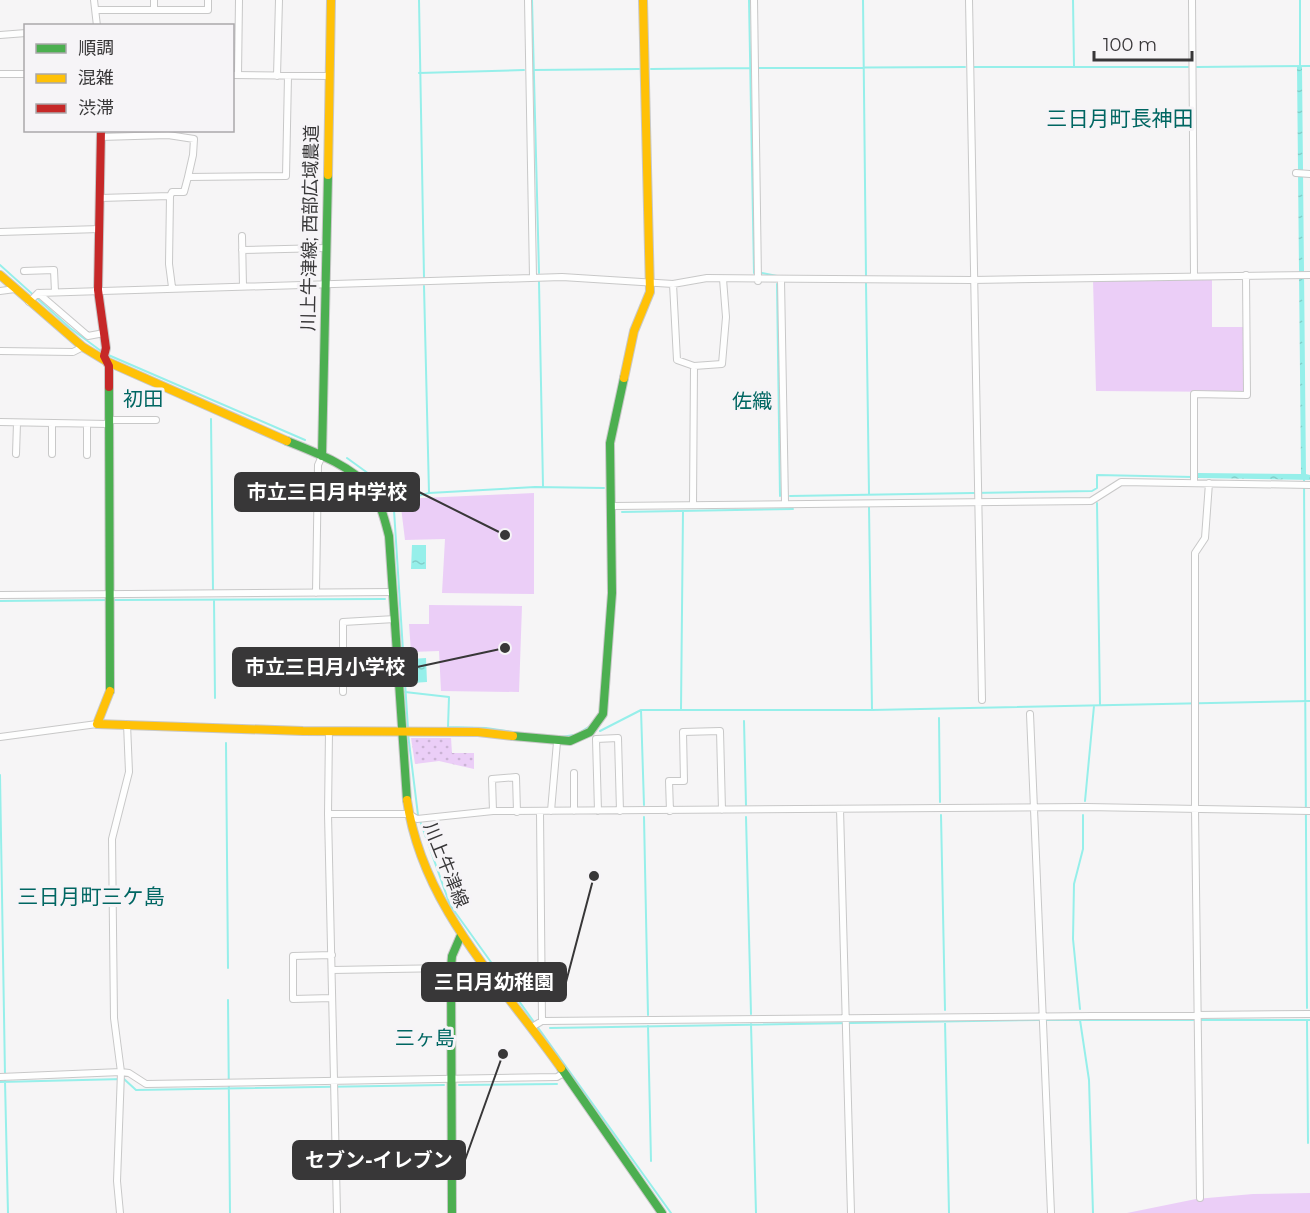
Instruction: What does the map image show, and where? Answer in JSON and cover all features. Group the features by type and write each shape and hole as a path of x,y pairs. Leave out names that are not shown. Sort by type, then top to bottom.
{"street":[{"path":"94,0 97,24"},
{"path":"154,0 154,10"},
{"path":"96,10 208,10 208,0"},
{"path":"239,0 235,75 330,76"},
{"path":"277,75 279,0"},
{"name":"川上牛津線; 西部広域農道","path":"322,456 331,0"},
{"path":"528,0 533,277"},
{"path":"0,737 97,724 406,733 478,732 557,742 570,741 590,732 603,714 612,594 612,506 609,462 612,430 634,331 646,304 650,284 643,0"},
{"path":"754,0 758,281"},
{"path":"969,0 972,280 982,700"},
{"path":"1192,0 1194,275"},
{"path":"0,35 24,33"},
{"path":"0,74 24,74"},
{"path":"188,177 286,176 288,76"},
{"path":"97,724 99,713 112,692 109,599 109,366 105,355 98,290 101,134 168,135 194,139 193,155 184,192 172,192 170,196 169,264 172,287"},
{"path":"1296,173 1307,174"},
{"path":"100,198 170,196"},
{"path":"0,232 100,229"},
{"path":"242,236 243,286"},
{"path":"242,250 326,248"},
{"path":"24,271 54,270 55,292"},
{"name":"川上牛津線","path":"0,275 83,347 105,355 322,456 361,480 377,500 389,536 394,619 416,817 434,889 461,935 532,1027 662,1213"},
{"path":"1194,483 1194,394 1247,395 1246,275"},
{"path":"29,302 38,292 533,277 673,284 706,278 758,281 972,280 1308,275"},
{"path":"673,284 677,360 694,366 722,364 726,317 723,279"},
{"path":"781,280 785,503"},
{"path":"0,291 15,289"},
{"path":"38,292 88,336 104,333"},
{"path":"0,351 74,352 83,347"},
{"path":"693,504 694,366"},
{"path":"0,422 87,424 156,420"},
{"path":"16,454 17,423"},
{"path":"52,423 52,454"},
{"path":"87,424 87,455"},
{"path":"316,593 318,465 322,456"},
{"path":"612,506 1091,501 1120,482 1309,485"},
{"path":"1200,1198 1195,809 1195,553 1205,538 1209,483"},
{"path":"0,595 109,599 393,592"},
{"path":"343,692 343,622 394,619"},
{"path":"1030,714 1032,808 1051,1213"},
{"path":"120,1213 117,1181 121,1072 114,1018 112,839 129,772 127,724"},
{"path":"329,731 328,814 337,1213"},
{"path":"670,811 669,781 684,781 683,732 720,731 722,810"},
{"path":"598,811 596,739 618,738 620,811"},
{"path":"551,811 557,742"},
{"path":"574,773 574,811"},
{"path":"493,812 492,779 516,777 516,812"},
{"path":"328,814 416,817 551,811 1032,808 1306,811"},
{"path":"840,810 850,1213"},
{"path":"540,813 542,1021"},
{"path":"452,1213 451,968 452,956 461,935"},
{"path":"332,956 293,956 293,999 332,998"},
{"path":"332,970 451,968"},
{"path":"532,1027 542,1021 1198,1013 1310,1014"},
{"path":"4,1076 121,1072 129,1073 146,1084 557,1077 564,1073"}],"shaded area":[{"path":"1212,278 1212,327 1244,327 1245,392 1096,391 1093,280"},
{"path":"534,493 534,594 442,593 445,539 405,540 400,499"},
{"path":"429,605 522,606 519,692 441,691 439,651 411,652 409,624 429,624"},
{"path":"411,738 451,738 452,753 474,753 474,769 439,761 415,764"},
{"path":"1310,1193 1310,1213 1127,1213 1196,1199 1253,1194"}],"water":[{"path":"1297,67 1302,67 1306,474 1310,475 1310,480 1198,478 1198,473 1301,474"},
{"path":"412,545 426,545 426,569 411,569"},
{"path":"426,658 427,682 412,683 411,659"}],"waterway":[{"path":"419,0 424,277"},
{"path":"532,0 539,273"},
{"path":"749,0 754,273"},
{"path":"863,0 866,276"},
{"path":"1073,0 1074,66"},
{"path":"1300,0 1300,69"},
{"path":"1197,67 1310,66"},
{"path":"759,68 965,67"},
{"path":"974,67 1188,67"},
{"path":"651,69 751,68"},
{"path":"533,70 639,69"},
{"path":"419,73 524,70"},
{"path":"0,265 70,328 101,351"},
{"path":"762,273 777,276"},
{"path":"539,282 543,486"},
{"path":"866,283 869,494"},
{"path":"777,284 780,496"},
{"path":"424,286 429,493"},
{"path":"106,354 305,440"},
{"path":"211,419 213,590"},
{"path":"347,458 376,479 394,510 408,729"},
{"path":"790,496 1092,491 1097,488 1097,475 1193,477"},
{"path":"1304,477 1307,1008"},
{"path":"395,494 417,496 429,493 535,487 604,488"},
{"path":"1097,503 1100,705"},
{"path":"869,507 872,710"},
{"path":"622,512 793,509"},
{"path":"681,709 683,511"},
{"path":"115,600 385,599"},
{"path":"0,601 109,600"},
{"path":"214,600 215,698"},
{"path":"405,692 449,697 448,727 486,728 555,738 574,735"},
{"path":"600,731 641,710 872,710 1310,701"},
{"path":"1085,801 1094,706"},
{"path":"641,710 644,805"},
{"path":"939,718 940,802"},
{"path":"744,721 746,805"},
{"path":"579,733 590,726"},
{"path":"408,734 418,815 450,905 671,1213"},
{"path":"226,743 228,968"},
{"path":"0,775 5,1075"},
{"path":"941,815 945,1010"},
{"path":"1080,1009 1073,939 1074,884 1083,849 1083,815"},
{"path":"644,817 648,1015"},
{"path":"746,817 751,1014"},
{"path":"228,1000 230,1213"},
{"path":"550,1028 1038,1020 1310,1020"},
{"path":"1080,1020 1089,1080 1093,1213"},
{"path":"1307,1020 1308,1143"},
{"path":"945,1021 949,1213"},
{"path":"751,1024 756,1213"},
{"path":"648,1026 651,1161"},
{"path":"0,1082 124,1079 136,1090 444,1085"},
{"path":"5,1081 8,1213"},
{"path":"459,1085 557,1084"}],"traffic: fast":[{"path":"322,456 328,175"},
{"path":"513,736 570,741 590,732 603,714 612,593 610,443 624,378"},
{"path":"109,387 110,691"},
{"path":"287,441 352,472 370,488 382,511 389,536 407,800"},
{"path":"452,1213 451,968 452,956 461,935"},
{"path":"561,1068 662,1213"}],"traffic: slow":[{"path":"328,175 331,0"},
{"path":"624,378 634,331 650,292 643,0"},
{"path":"0,275 83,347 106,361 287,441"},
{"path":"110,691 97,724 303,731 478,732 513,736"},
{"path":"407,800 416,839 429,875 447,910 490,975 561,1068"}],"traffic: jam":[{"path":"101,132 98,290 106,348 104,356 109,366 109,387"}],"place":[{"name":"市立三日月中学校","path":"505,535"},
{"name":"市立三日月小学校","path":"505,648"},
{"name":"三日月幼稚園","path":"594,876"},
{"name":"セブン-イレブン","path":"503,1054"}],"district":[{"name":"三日月町長神田","path":"1120,118"},
{"name":"初田","path":"143,399"},
{"name":"佐織","path":"752,401"},
{"name":"三日月町三ケ島","path":"91,896"},
{"name":"三ヶ島","path":"425,1038"}]}
